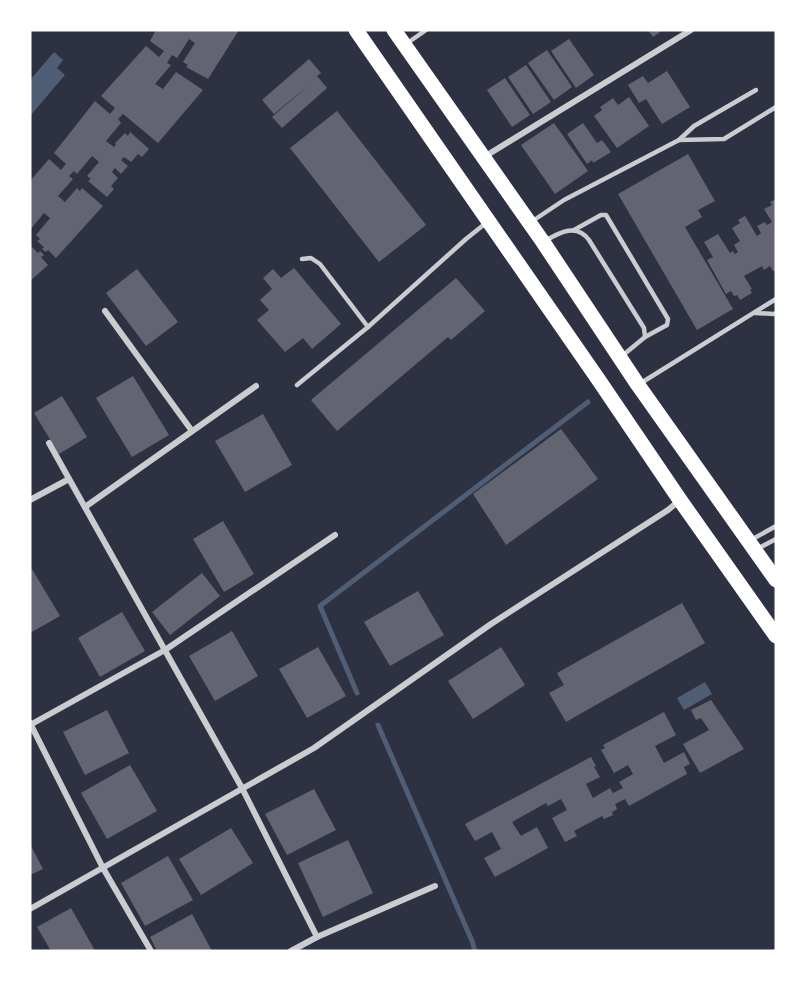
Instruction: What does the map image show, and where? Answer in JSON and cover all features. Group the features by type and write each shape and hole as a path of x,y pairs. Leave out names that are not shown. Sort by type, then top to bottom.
{"main road":[{"path":"356,30 776,636"},
{"path":"394,30 543,242 638,385 776,580"}],"street":[{"path":"483,158 691,30"},
{"path":"105,311 192,431"},
{"path":"85,507 256,386"},
{"path":"49,443 242,788 317,937"},
{"path":"30,500 69,478"},
{"path":"30,909 314,748 491,624 680,500"},
{"path":"151,951 103,867 30,724 165,650 335,535"},
{"path":"291,951 317,937 435,886"}],"lane":[{"path":"405,45 426,30"},
{"path":"529,223 564,200 680,140 694,126 756,90"},
{"path":"680,140 724,140 776,107"},
{"path":"543,242 558,233 574,230 601,215 606,215 668,319 667,326 645,337 620,358"},
{"path":"297,385 368,327 489,221"},
{"path":"574,230 584,234 589,240 644,328 645,337"},
{"path":"302,259 311,258 320,264 368,327"},
{"path":"638,385 776,299"},
{"path":"755,313 776,313"},
{"path":"752,546 776,526"},
{"path":"752,546 776,539"}],"water":[{"path":"54,52 63,60 57,68 65,75 30,116 30,80"},
{"path":"705,682 712,694 684,710 677,698"}],"building":[{"path":"156,30 239,30 208,79 186,67 188,65 183,62 195,43 189,39 177,58 172,55 167,63 171,65 155,84 163,89 176,72 203,90 158,143 123,114 118,119 121,123 106,141 114,147 125,133 128,136 130,132 149,149 142,157 138,154 131,162 124,157 121,160 128,166 121,174 115,168 112,172 118,178 111,186 114,189 107,197 88,181 91,179 87,176 99,162 92,156 77,174 74,171 69,176 73,179 58,196 65,202 77,188 80,191 82,188 103,206 56,258 48,250 46,252 42,249 44,247 37,241 40,239 36,235 50,218 44,213 30,230 30,181 49,159 61,170 66,164 54,153 95,101 110,114 115,108 101,96 146,46 159,57 164,51 150,41"},
{"path":"648,30 663,30 653,37"},
{"path":"569,39 594,75 576,88 551,51"},
{"path":"547,50 572,87 554,100 528,63"},
{"path":"309,59 321,73 317,76 327,88 282,128 272,117 310,84 274,114 262,100"},
{"path":"526,65 551,102 533,114 508,77"},
{"path":"667,71 690,107 662,124 646,99 639,103 628,85 643,76 648,83"},
{"path":"505,78 530,115 512,127 487,90"},
{"path":"629,97 649,126 617,148 594,116 602,110 600,107 613,98 618,105"},
{"path":"337,111 426,225 379,262 290,148"},
{"path":"554,123 588,171 555,194 521,145"},
{"path":"583,123 597,143 602,140 611,152 593,163 592,160 587,164 567,134"},
{"path":"688,154 715,201 698,210 702,217 685,227 733,309 697,330 618,194"},
{"path":"776,199 776,270 773,271 770,266 764,270 762,266 744,276 752,293 740,300 731,291 726,294 707,260 713,257 704,242 718,234 730,253 733,251 735,254 738,252 734,245 740,241 732,228 740,223 738,220 745,216 757,236 761,233 757,226 765,222 767,225 772,222 764,209 772,205 770,202"},
{"path":"31,246 44,255 41,257 48,265 30,281 30,248"},
{"path":"294,268 341,324 312,349 303,338 285,352 257,320 269,310 260,300 272,289 263,278 273,269 281,278"},
{"path":"137,269 178,322 146,346 106,293"},
{"path":"456,278 485,311 451,340 448,337 337,431 311,400"},
{"path":"133,376 169,435 132,457 96,398"},
{"path":"62,396 87,437 59,454 34,413"},
{"path":"263,414 292,465 245,492 215,441"},
{"path":"561,429 598,479 506,545 473,494"},
{"path":"223,521 254,574 224,592 193,539"},
{"path":"32,569 60,616 30,633 30,570"},
{"path":"202,573 220,596 170,635 152,612"},
{"path":"418,591 444,635 390,666 364,622"},
{"path":"682,603 705,643 566,722 549,693 564,685 557,673"},
{"path":"122,612 145,651 100,677 78,638"},
{"path":"232,631 258,676 215,701 189,656"},
{"path":"318,647 346,696 307,718 279,669"},
{"path":"501,647 525,685 473,719 448,681"},
{"path":"711,700 744,749 700,773 683,744 709,730 701,718 696,720 691,710"},
{"path":"107,710 129,753 85,775 63,732"},
{"path":"664,712 676,735 655,746 664,763 684,752 690,764 684,767 687,774 629,806 625,799 615,804 617,809 612,812 613,815 604,819 602,816 574,831 577,836 565,842 552,818 567,810 561,799 548,806 546,803 512,822 521,836 537,827 548,848 495,877 484,858 501,849 492,832 475,841 465,824 591,757 600,777 586,784 593,798 610,788 613,793 623,788 619,782 633,774 628,765 614,773 601,750 605,748 603,745"},
{"path":"130,765 157,811 107,839 81,793"},
{"path":"314,789 336,830 287,855 265,814"},
{"path":"231,828 253,863 201,895 179,859"},
{"path":"348,840 373,893 323,917 298,863"},
{"path":"30,844 43,869 30,875"},
{"path":"168,856 193,900 145,926 121,883"},
{"path":"71,908 94,949 90,951 51,951 37,927"},
{"path":"192,914 212,951 157,951 150,937"}],"waterway":[{"path":"357,693 320,606 588,402"},
{"path":"378,725 475,951"}]}
